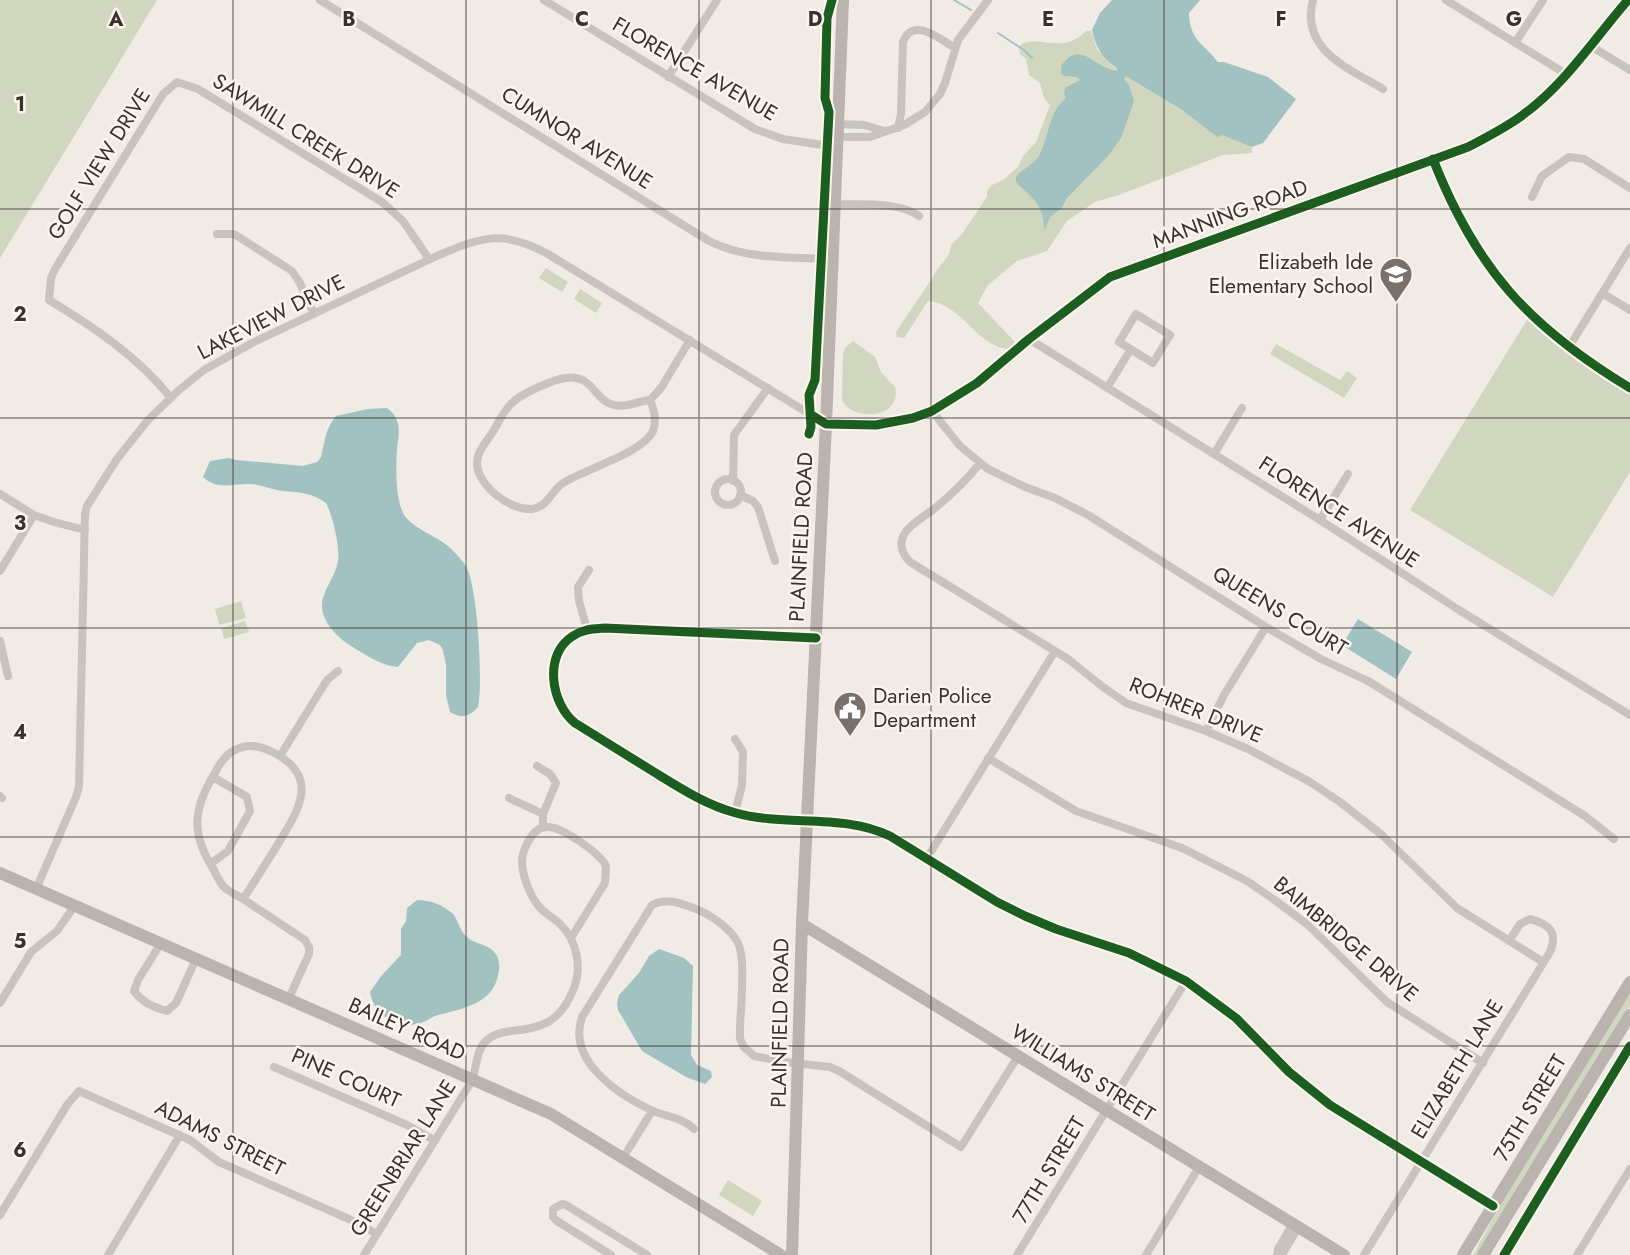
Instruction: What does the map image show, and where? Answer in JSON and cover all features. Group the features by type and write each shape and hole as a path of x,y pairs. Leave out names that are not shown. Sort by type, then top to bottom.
{"street":[{"name":"CUMNOR AVENUE","path":"320,0 717,245 746,254 831,259"},
{"name":"FLORENCE AVENUE","path":"544,0 755,129 783,139 836,142 870,137 898,128 915,120 933,104 945,83 955,48 963,33 988,0"},
{"path":"668,77 717,0"},
{"name":"PLAINFIELD ROAD","path":"792,1255 802,924 826,424 843,0"},
{"path":"1313,0 1311,25 1320,46 1335,60 1383,89"},
{"path":"1446,0 1566,74"},
{"path":"1515,43 1543,0"},
{"name":"MANNING ROAD","path":"826,424 885,424 932,411 977,383 1029,339 1110,277 1468,147 1525,114 1566,74 1628,0"},
{"path":"898,128 901,114 903,42 907,35 916,29 923,30 955,48"},
{"path":"1589,45 1630,70"},
{"name":"SAWMILL CREEK DRIVE","path":"177,82 198,89 382,202 403,221 429,259"},
{"name":"GOLF VIEW DRIVE","path":"171,398 116,344 49,300 51,278 55,269 163,94 177,82"},
{"path":"837,124 864,125 884,131"},
{"path":"1532,197 1542,176 1561,161 1576,156 1630,188"},
{"path":"1433,159 1453,207 1488,266 1516,300 1569,347 1630,388"},
{"path":"834,204 897,207 910,210 919,216"},
{"path":"218,234 234,234 291,271 300,283 315,314"},
{"name":"LAKEVIEW DRIVE","path":"36,889 79,787 87,506 117,459 148,420 194,378 230,354 429,259 475,241 499,237 514,239 548,254 826,424"},
{"path":"1569,347 1630,248"},
{"path":"1602,293 1630,310"},
{"path":"1136,314 1170,335 1153,363 1131,349 1119,342 1136,314"},
{"name":"FLORENCE AVENUE","path":"1029,339 1630,715"},
{"path":"650,400 655,424 645,441 564,483 550,499 539,507 525,508 504,500 485,482 479,472 477,459 513,402 563,378 584,381 611,405 623,406 650,400 661,388 690,340"},
{"path":"1107,388 1131,349"},
{"path":"733,481 734,435 768,388"},
{"path":"1214,454 1242,408"},
{"name":"QUEENS COURT","path":"932,411 951,437 980,463 1025,488 1055,498 1088,515 1321,660 1368,681 1585,816 1614,839"},
{"name":"ROHRER DRIVE","path":"980,463 957,490 906,531 902,542 903,553 910,562 1055,651 1126,702 1206,731 1280,765 1340,802 1394,846 1458,908 1543,962"},
{"path":"1320,520 1348,474"},
{"path":"724,480 733,481 739,487 740,495 736,502 728,505 721,503 716,496 716,489 724,480"},
{"path":"0,494 34,515 85,530"},
{"path":"740,495 753,501 758,507 775,561"},
{"path":"0,571 34,515"},
{"path":"587,629 579,601 578,587 589,570"},
{"path":"1206,731 1224,695 1266,627"},
{"path":"816,638 587,629 566,641 557,657 555,693 566,714 575,723 687,792 735,813 771,820 854,824 873,829 890,836 997,902 1025,916 1056,929 1129,953 1186,981 1236,1018 1315,1095 1493,1206"},
{"path":"0,641 8,676"},
{"path":"927,858 1055,651"},
{"path":"280,756 327,680 338,671"},
{"path":"735,739 743,752 742,785 735,813"},
{"path":"243,899 301,804 300,778 293,767 280,756 257,746 244,746 227,756 213,777 202,797 197,818 198,837 201,850 224,886 243,899 305,940 309,947 309,954 289,998"},
{"name":"BAIMBRIDGE DRIVE","path":"988,758 1076,811 1182,848 1247,881 1308,925 1387,1002 1482,1063"},
{"path":"537,766 550,774 556,783 543,814 543,827"},
{"path":"210,864 228,851 250,811 247,797 213,777"},
{"path":"509,798 543,814"},
{"path":"543,827 556,828 596,852 606,866 605,883 571,938 562,926 537,904 524,873 522,862 525,848 534,833 543,827"},
{"name":"BAILEY ROAD","path":"0,873 551,1114 781,1255"},
{"path":"694,1129 688,1124 652,1111 604,1080 579,1043 578,1029 582,1017 639,924 652,905 661,901 671,900 700,910 734,937 741,953 741,1045 754,1056 830,1067 961,1148 1018,1056"},
{"path":"0,1003 32,952 57,931 75,905"},
{"path":"1509,941 1521,924 1530,919 1546,925 1552,933 1554,942 1543,962"},
{"name":"WILLIAMS STREET","path":"802,924 1344,1255"},
{"name":"GREENBRIAR LANE","path":"364,1255 473,1079 481,1047 491,1036 501,1032 542,1026 560,1012 573,991 577,975 577,958 571,938"},
{"path":"161,943 138,980 134,992 142,1001 155,1008 167,1011 176,1003 196,959"},
{"name":"ELIZABETH LANE","path":"1364,1255 1543,962"},
{"name":"77TH STREET","path":"1017,1255 1186,981"},
{"name":"75TH STREET","path":"1462,1255 1630,982"},
{"name":"75TH STREET","path":"1483,1255 1630,1015"},
{"name":"PINE COURT","path":"274,1067 407,1125 434,1140"},
{"name":"ADAMS STREET","path":"0,1215 67,1105 79,1091 180,1135 198,1145 219,1162 349,1219 377,1234"},
{"path":"623,1158 652,1111"},
{"path":"108,1255 180,1135"},
{"path":"1146,1255 1199,1167"},
{"path":"1577,1255 1630,1169"},
{"path":"611,1255 557,1221 554,1217 554,1209 562,1204 566,1205 647,1255"},
{"path":"1278,1255 1283,1253 1295,1226"}],"green space":[{"path":"0,0 157,0 0,258"},
{"path":"1086,31 1091,31 1097,49 1112,65 1179,108 1216,136 1222,134 1252,147 1252,153 1223,155 1095,202 1067,221 1047,251 1017,261 988,285 978,303 1016,343 1009,349 987,341 951,309 928,301 904,338 897,337 896,332 947,258 951,245 962,234 987,197 987,191 1018,167 1023,156 1036,142 1050,105 1044,98 1040,83 1029,75 1026,59 1020,54 1021,44 1069,42"},
{"path":"546,268 568,282 562,292 539,278"},
{"path":"580,289 602,303 596,313 574,299"},
{"path":"1527,320 1556,345 1630,393 1630,472 1553,597 1410,510"},
{"path":"853,341 875,357 881,372 895,387 892,405 885,411 876,414 856,412 842,400 843,354 845,348"},
{"path":"1276,344 1340,380 1347,371 1357,378 1344,398 1270,354"},
{"path":"241,601 246,618 219,625 215,609"},
{"path":"245,621 249,632 224,639 221,628"},
{"path":"1630,991 1630,1006 1478,1255 1473,1255 1518,1173"},
{"path":"728,1180 762,1201 753,1216 719,1195"}],"water":[{"path":"1112,0 1200,0 1189,13 1192,30 1198,41 1218,62 1268,77 1296,99 1263,143 1252,147 1222,135 1216,136 1179,108 1126,76 1124,79 1129,85 1134,101 1121,138 1108,156 1067,198 1061,209 1050,217 1044,231 1040,208 1016,182 1016,177 1040,154 1056,110 1066,98 1065,88 1080,80 1061,73 1061,66 1068,58 1081,54 1117,71 1117,68 1100,52 1092,30 1100,13"},
{"path":"387,408 395,417 398,426 397,481 403,513 411,523 453,550 466,566 470,577 476,614 480,678 478,707 465,716 458,716 450,712 446,695 446,665 440,645 429,640 417,643 398,667 387,665 349,645 325,620 322,604 338,561 335,532 326,503 305,494 259,485 214,484 203,477 210,461 229,458 303,466 317,462 321,457 327,430 336,416 368,409"},
{"path":"1358,619 1412,652 1396,679 1342,645"},
{"path":"417,900 437,904 450,911 468,938 488,947 497,955 499,969 495,985 483,999 475,1004 412,1025 396,1023 388,1019 376,1008 370,992 401,955 401,929 406,921 407,908"},
{"path":"659,949 684,958 693,966 691,1055 697,1065 711,1071 712,1077 705,1084 686,1077 642,1051 618,1010 619,995 639,973 649,956"}],"waterway":[{"path":"954,0 971,10"},
{"path":"998,33 1032,58"}],"cycle path":[{"path":"809,434 811,427 809,395 815,380 829,112 825,98 827,18 832,0"},
{"path":"810,414 826,424 876,425 913,418 932,411 977,383 1029,339 1110,277 1468,147 1497,132 1539,102 1566,75 1628,0"},
{"path":"1433,159 1468,233 1510,292 1563,342 1630,388"},
{"path":"816,638 605,628 588,630 573,636 563,644 557,655 554,666 556,692 560,704 575,723 704,801 725,810 755,817 833,822 872,829 890,836 997,902 1025,916 1056,929 1129,953 1186,981 1236,1018 1289,1072 1330,1105 1493,1206"},
{"path":"1504,1255 1630,1046"}],"place":[{"name":"Elizabeth Ide Elementary School","path":"1396,303"},
{"name":"Darien Police Department","path":"850,737"}]}
